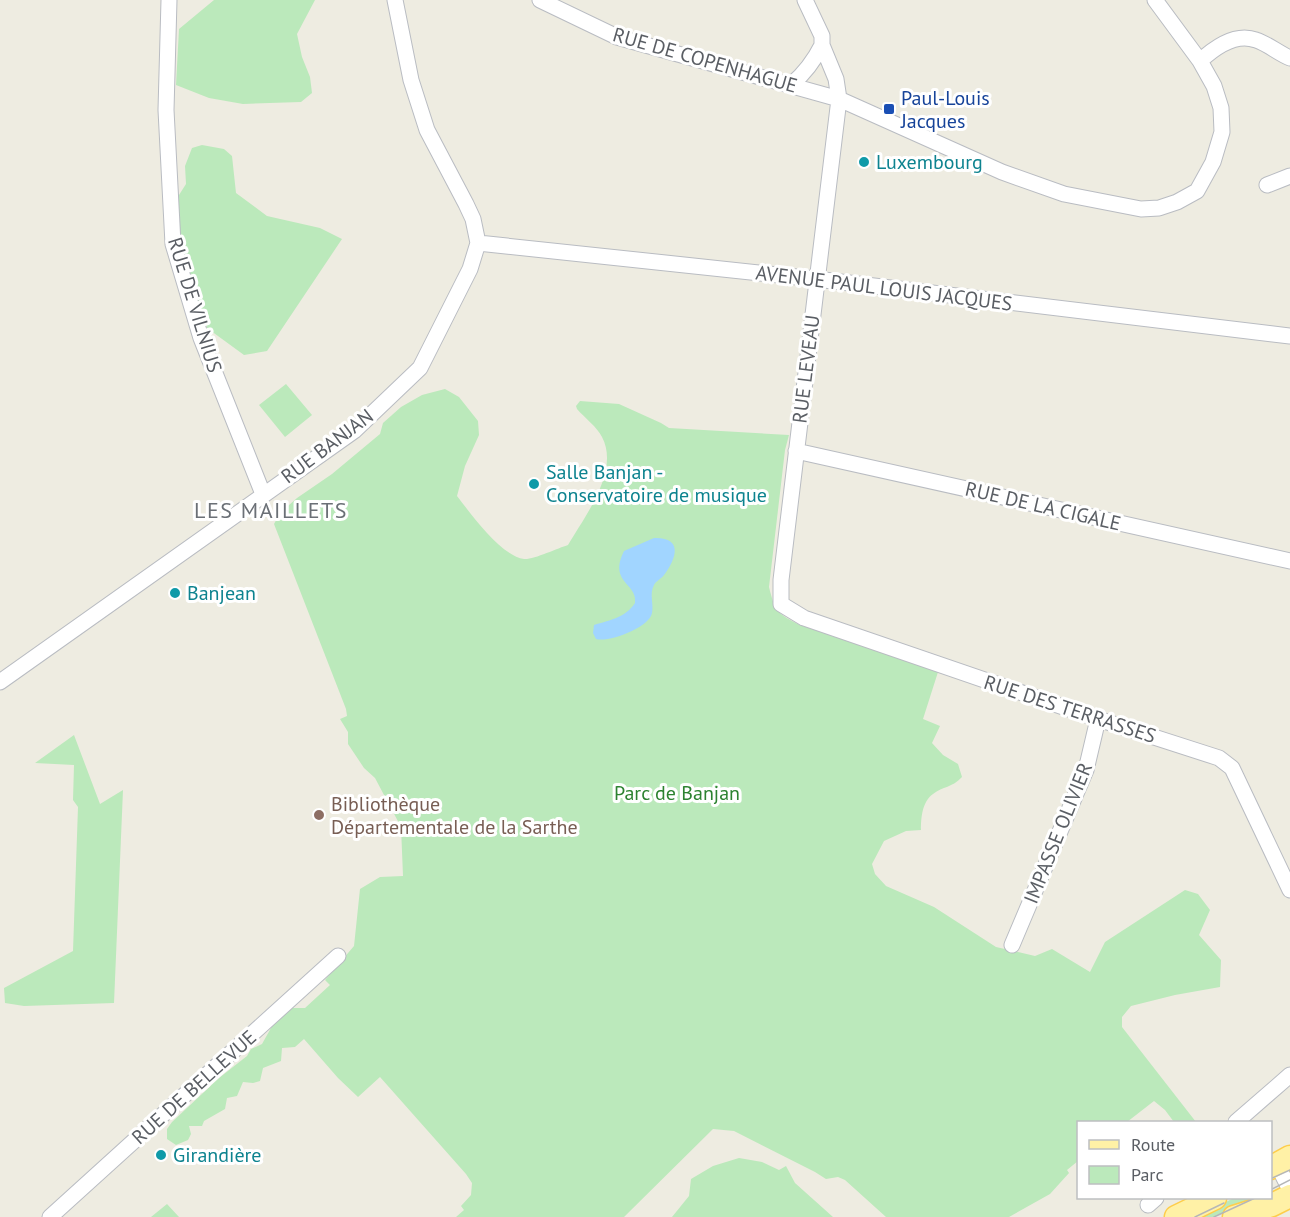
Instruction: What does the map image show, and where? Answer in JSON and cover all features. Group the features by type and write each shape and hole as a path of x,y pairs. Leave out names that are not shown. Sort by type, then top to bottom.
{"main road":[{"path":"1234,1217 1272,1205 1290,1196"},
{"path":"1176,1217 1211,1199"}],"street":[{"name":"RUE DE VILNIUS","path":"169,0 166,110 173,244 201,338 263,494"},
{"path":"395,0 411,80 427,129 473,219 478,243"},
{"name":"RUE DE COPENHAGUE","path":"540,0 617,37 839,99 1002,172 1064,194 1141,209 1159,208 1177,202 1197,190 1219,147 1222,132 1221,108 1214,86 1200,61 1155,0"},
{"name":"RUE LEVEAU","path":"781,604 781,580 839,99 836,79 822,45 822,36 805,0"},
{"path":"1200,61 1213,50 1233,39 1254,39 1290,58"},
{"path":"791,85 802,75 822,45"},
{"path":"1267,186 1290,176"},
{"name":"RUE BANJAN","path":"0,682 354,431 420,368 470,269 478,243"},
{"name":"AVENUE PAUL LOUIS JACQUES","path":"478,243 816,279 1290,336"},
{"name":"RUE DE LA CIGALE","path":"796,451 1290,561"},
{"name":"RUE DES TERRASSES","path":"781,604 804,618 1219,758 1232,768 1290,890"},
{"name":"IMPASSE OLIVIER","path":"1012,945 1086,770 1098,719"},
{"name":"RUE DE BELLEVUE","path":"50,1217 338,956"},
{"path":"1237,1121 1290,1076"},
{"path":"1279,1163 1290,1190"}],"green space":[{"path":"214,0 315,0 297,34 302,57 310,77 312,93 301,102 243,104 209,98 176,85 179,29"},
{"path":"202,145 224,149 232,156 236,193 267,216 320,228 342,239 267,351 244,355 207,328 179,242 179,195 186,184 185,166 192,148"},
{"path":"286,384 312,415 285,437 259,405"},
{"name":"Parc de Banjan","path":"445,389 459,397 478,421 479,435 465,466 457,496 496,542 515,556 524,559 568,545 591,507 604,478 607,464 602,437 577,409 576,406 580,401 619,404 669,428 789,435 785,450 769,587 773,602 782,615 800,625 938,672 923,719 940,726 932,743 943,755 958,764 962,777 929,797 923,810 921,830 906,831 884,841 872,864 875,874 886,886 934,907 996,947 1035,956 1052,949 1090,972 1105,942 1185,890 1198,894 1210,910 1199,935 1221,960 1220,987 1131,1006 1122,1017 1122,1027 1195,1121 1173,1121 1154,1101 1128,1121 1077,1121 1077,1162 1067,1170 1069,1173 1050,1194 1009,1217 886,1217 845,1180 838,1177 826,1179 734,1131 713,1129 624,1217 456,1217 464,1210 461,1206 471,1195 472,1183 466,1174 380,1077 358,1097 304,1039 295,1047 282,1048 281,1061 263,1068 260,1081 243,1082 237,1096 227,1098 225,1109 204,1121 202,1126 189,1126 191,1134 188,1140 176,1145 167,1139 167,1129 172,1122 219,1078 247,1056 251,1049 262,1044 276,1019 287,1008 305,1008 330,985 325,980 354,946 360,889 380,877 403,876 401,827 375,778 364,768 348,744 348,732 340,719 347,716 346,709 274,524 280,513 297,498 332,474 380,434 383,423 401,407 422,395"},
{"path":"74,735 100,804 123,790 114,1003 24,1006 5,1003 4,988 73,951 78,807 73,800 74,765 35,763"},
{"path":"739,1158 762,1162 779,1170 786,1166 795,1183 833,1217 672,1217 689,1196 691,1179 713,1166"},
{"path":"1232,1199 1253,1199 1214,1217 1195,1217"},
{"path":"167,1204 179,1217 151,1217"}],"water":[{"path":"654,538 670,541 675,550 672,562 653,588 650,618 628,633 610,639 596,639 593,633 594,625 622,615 635,603 635,596 619,570 624,551"}],"tram line":[{"path":"1272,1178 1290,1170"},
{"path":"1272,1189 1290,1180"},
{"path":"1214,1217 1253,1199"},
{"path":"1195,1217 1224,1203"}],"place":[{"name":"Paul-Louis Jacques","path":"889,109"},
{"name":"Luxembourg","path":"864,162"},
{"name":"Salle Banjan - Conservatoire de musique","path":"534,484"},
{"name":"Banjean","path":"175,593"},
{"name":"Bibliothèque Départementale de la Sarthe","path":"319,815"},
{"name":"Girandière","path":"161,1155"}],"district":[{"name":"LES MAILLETS","path":"271,510"}]}
